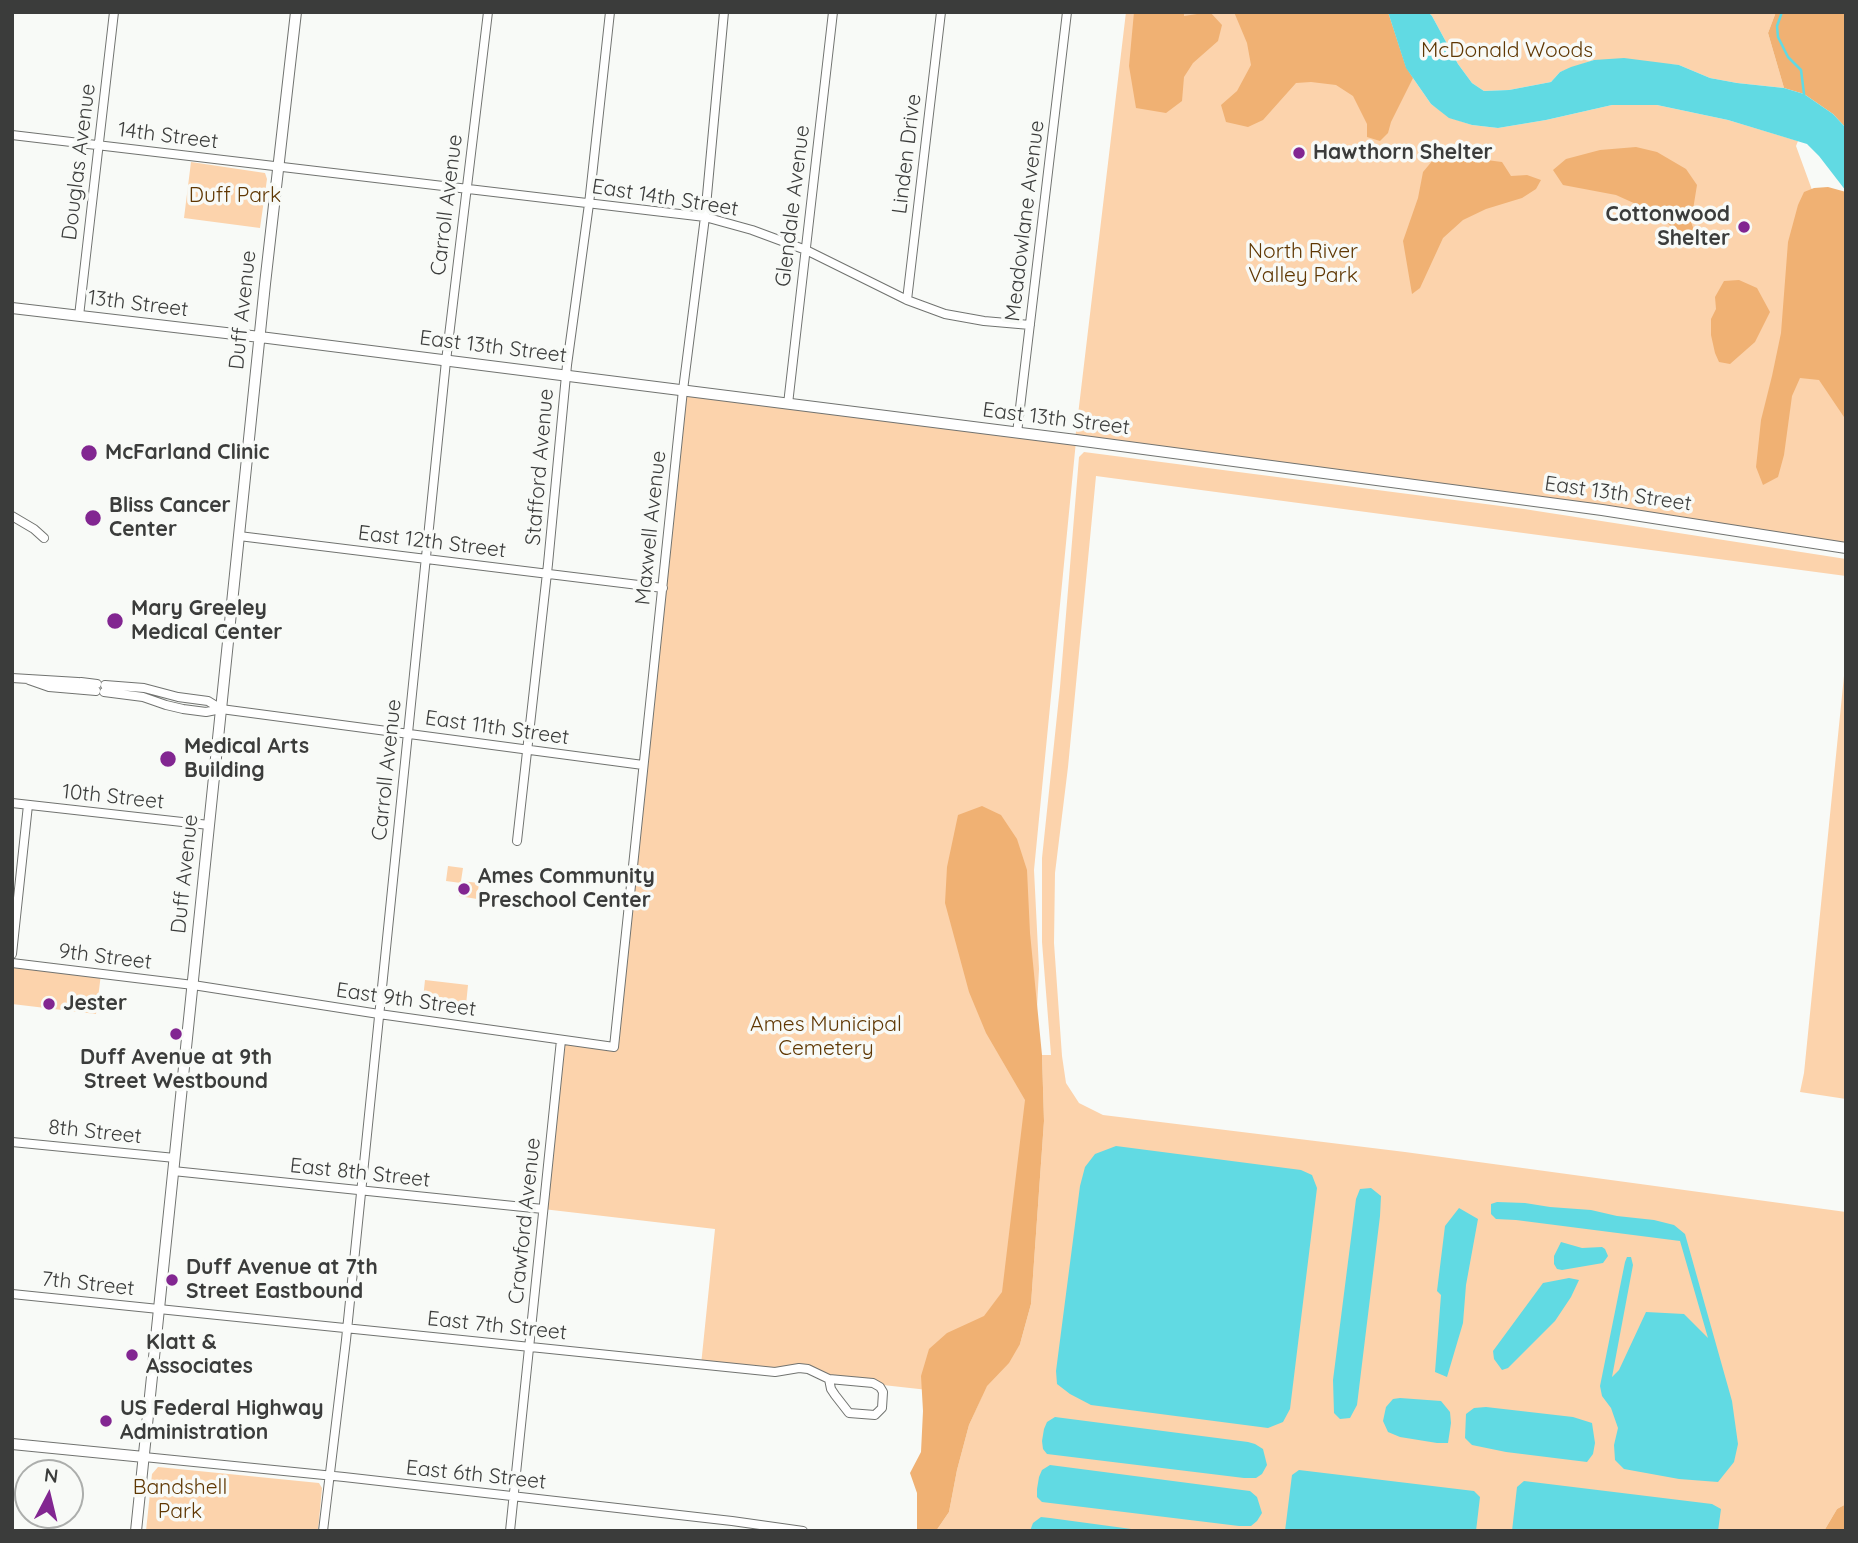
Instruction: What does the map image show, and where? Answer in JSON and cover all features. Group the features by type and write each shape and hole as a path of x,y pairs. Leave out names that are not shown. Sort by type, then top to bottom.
{"main road":[{"name":"Duff Avenue","path":"136,1531 296,12"},
{"name":"13th Street","path":"12,308 260,337"},
{"name":"East 13th Street","path":"260,337 1602,510 1846,548"},
{"path":"12,1444 144,1457"}],"street":[{"name":"Douglas Avenue","path":"79,316 114,12"},
{"name":"Carroll Avenue","path":"323,1531 347,1328 446,361 488,12"},
{"name":"Stafford Avenue","path":"517,841 566,376 589,204 610,12"},
{"name":"Maxwell Avenue","path":"614,1047 683,390 705,217 724,12"},
{"name":"Glendale Avenue","path":"788,404 833,12"},
{"name":"Linden Drive","path":"907,300 941,12"},
{"name":"Meadowlane Avenue","path":"1017,433 1067,12"},
{"name":"14th Street","path":"12,135 278,166"},
{"name":"East 14th Street","path":"278,166 705,217 752,230 806,250 907,300 945,314 1030,326"},
{"path":"12,516 44,538"},
{"name":"East 12th Street","path":"239,536 663,588"},
{"path":"12,678 80,682 101,688"},
{"path":"29,680 49,687 101,688"},
{"name":"East 11th Street","path":"101,688 144,688 208,701 221,709 643,765"},
{"name":"10th Street","path":"12,803 209,825"},
{"path":"12,954 28,805"},
{"name":"9th Street","path":"12,963 193,985"},
{"name":"East 9th Street","path":"193,985 614,1047"},
{"name":"Crawford Avenue","path":"510,1531 561,1040"},
{"name":"8th Street","path":"12,1142 175,1158"},
{"name":"East 8th Street","path":"173,1171 543,1209"},
{"name":"7th Street","path":"12,1294 159,1309"},
{"name":"East 7th Street","path":"159,1309 775,1372 808,1369 829,1379 873,1383 883,1392 882,1408 875,1415 849,1413 831,1389 829,1379"},
{"name":"East 6th Street","path":"144,1457 514,1496 803,1531"}],"green space":[{"path":"1126,12 1388,12 1406,68 1431,104 1451,118 1472,125 1498,128 1612,105 1657,105 1728,120 1798,141 1796,146 1846,283 1846,548 1076,441 1034,870 1039,969 1020,1344 1031,1304 1044,1121 1042,1055 1051,1055 1042,942 1042,858 1060,687 1079,457 1084,452 1524,509 1846,559 1846,576 1096,476 1055,873 1054,943 1066,1083 1079,1103 1103,1115 1405,1152 1846,1212 1846,1504 1837,1509 1824,1531 936,1531 949,1512 969,1425 982,1396 847,1381 820,1373 701,1365 715,1229 543,1209 561,1040 614,1047 683,390 1075,440"},
{"name":"McDonald Woods","path":"1428,12 1776,12 1768,33 1784,88 1710,78 1679,65 1594,60 1560,72 1551,82 1509,90 1484,91 1472,83 1458,64"},
{"name":"Duff Park","path":"191,162 265,173 267,179 260,228 184,218"},
{"path":"1846,656 1846,1099 1800,1092"},
{"path":"448,866 463,868 461,881 479,883 477,899 459,896 461,883 446,881"},
{"path":"12,963 101,974 96,1014 12,1004"},
{"path":"425,980 468,985 466,1005 451,1011 422,1008"},
{"name":"Bandshell Park","path":"158,1467 319,1483 322,1488 318,1531 146,1531 152,1474"}],"shaded area":[{"path":"1134,12 1184,12 1184,16 1210,12 1222,25 1218,41 1193,63 1184,77 1182,101 1166,113 1136,108 1129,66"},
{"path":"1234,12 1388,12 1406,67 1413,78 1388,133 1380,141 1367,137 1367,124 1353,96 1336,85 1311,82 1296,83 1263,120 1248,127 1226,122 1221,105 1237,91 1251,65 1247,43"},
{"path":"1776,12 1846,12 1846,128 1833,114 1804,94 1784,88 1768,33"},
{"path":"1636,147 1657,152 1686,169 1697,185 1691,222 1697,238 1680,235 1658,214 1616,195 1563,185 1553,170 1566,159 1600,150"},
{"path":"1463,157 1502,162 1511,176 1527,175 1541,180 1536,189 1522,198 1486,209 1463,220 1443,238 1420,288 1412,294 1403,241 1418,198 1423,172 1433,160"},
{"path":"1828,187 1846,192 1846,420 1819,380 1800,378 1792,396 1784,455 1778,477 1763,485 1756,467 1761,420 1781,333 1788,242 1804,192"},
{"path":"1739,280 1757,288 1770,312 1755,342 1730,364 1719,362 1715,353 1711,319 1716,309 1715,297 1724,281"},
{"path":"982,806 1001,815 1017,839 1027,870 1030,933 1042,1055 1044,1121 1031,1304 1020,1344 1009,1363 987,1386 969,1425 949,1512 936,1531 917,1531 917,1493 910,1473 921,1452 921,1376 929,1349 947,1333 984,1316 1002,1292 1025,1100 986,1033 969,992 945,903 947,867 958,815"},
{"path":"1846,1504 1846,1531 1824,1531 1837,1509"}],"water":[{"path":"1388,12 1428,12 1458,64 1472,83 1484,91 1509,90 1551,82 1560,72 1571,67 1594,60 1624,58 1679,65 1710,78 1784,88 1804,94 1833,114 1846,128 1846,191 1807,144 1728,120 1657,105 1612,105 1498,128 1472,125 1449,118 1431,104 1406,68"},
{"path":"1116,1146 1301,1170 1312,1175 1317,1188 1290,1409 1283,1422 1268,1428 1091,1405 1057,1384 1056,1371 1080,1186 1085,1167 1095,1154"},
{"path":"1371,1188 1381,1196 1380,1216 1357,1405 1350,1418 1340,1419 1334,1413 1333,1380 1356,1199 1360,1189"},
{"path":"1497,1202 1591,1210 1654,1220 1674,1225 1685,1234 1732,1401 1738,1444 1734,1462 1718,1482 1679,1479 1624,1469 1615,1460 1614,1445 1618,1428 1611,1408 1602,1396 1600,1386 1627,1257 1631,1257 1633,1265 1612,1377 1619,1370 1646,1312 1684,1314 1708,1338 1680,1241 1496,1219 1491,1214 1491,1204"},
{"path":"1459,1208 1478,1219 1466,1285 1463,1323 1447,1377 1435,1372 1441,1295 1437,1291 1445,1226"},
{"path":"1561,1242 1582,1248 1602,1247 1608,1256 1603,1263 1557,1269 1554,1256"},
{"path":"1569,1278 1579,1280 1555,1321 1508,1368 1502,1370 1494,1359 1493,1351 1543,1283"},
{"path":"1393,1399 1441,1401 1450,1412 1448,1443 1400,1437 1388,1432 1383,1421 1386,1407"},
{"path":"1474,1408 1573,1417 1592,1423 1595,1443 1593,1454 1587,1462 1472,1445 1465,1438 1466,1414"},
{"path":"1055,1417 1248,1442 1263,1449 1267,1465 1256,1478 1244,1478 1047,1454 1042,1441 1044,1429 1047,1422"},
{"path":"1050,1465 1250,1491 1257,1497 1262,1513 1251,1526 1239,1526 1042,1502 1037,1497 1039,1477 1042,1470"},
{"path":"1299,1470 1474,1491 1480,1497 1476,1531 1285,1531 1292,1475"},
{"path":"1524,1481 1712,1504 1721,1509 1718,1531 1512,1531 1517,1487"},
{"path":"1041,1517 1146,1531 1030,1531 1033,1523"}],"waterway":[{"path":"1782,12 1777,26 1778,37 1788,57 1801,70 1804,94"}],"place":[{"name":"Hawthorn Shelter","path":"1299,153"},
{"name":"Cottonwood Shelter","path":"1744,227"},
{"name":"McFarland Clinic","path":"89,453"},
{"name":"Bliss Cancer Center","path":"93,518"},
{"name":"Mary Greeley Medical Center","path":"115,621"},
{"name":"Medical Arts Building","path":"168,759"},
{"name":"Ames Community Preschool Center","path":"464,889"},
{"name":"Jester","path":"49,1004"},
{"name":"Duff Avenue at 9th Street Westbound","path":"176,1034"},
{"name":"Duff Avenue at 7th Street Eastbound","path":"172,1280"},
{"name":"Klatt & Associates","path":"132,1355"},
{"name":"US Federal Highway Administration","path":"106,1421"}],"park label":[{"name":"North River Valley Park","path":"1303,264"},
{"name":"Ames Municipal Cemetery","path":"826,1037"}]}
